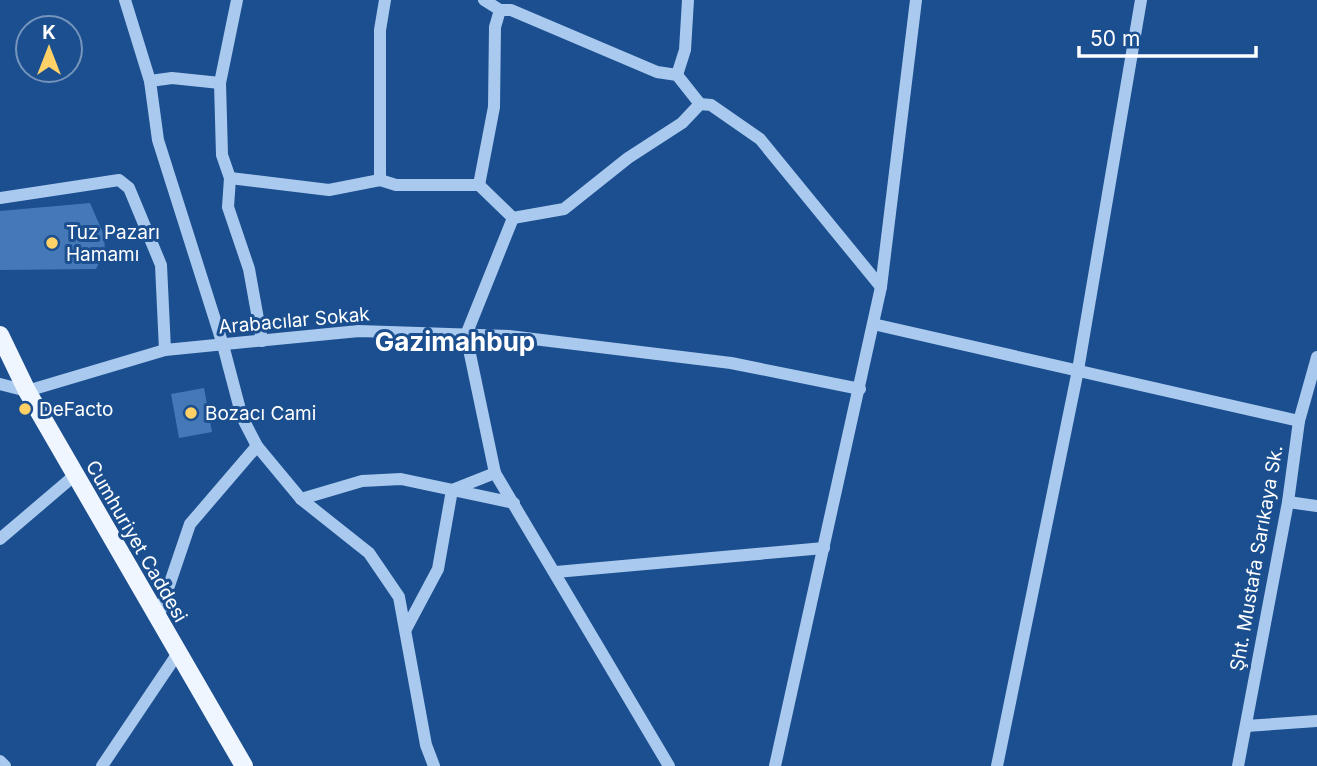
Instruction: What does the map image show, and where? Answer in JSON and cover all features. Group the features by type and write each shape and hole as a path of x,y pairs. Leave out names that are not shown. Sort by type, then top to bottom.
{"main road":[{"name":"Cumhuriyet Caddesi","path":"0,335 27,391 244,766"}],"street":[{"path":"125,0 150,82 158,140 223,345 242,417 257,446 301,499 369,553 399,597 426,745 435,766"},
{"path":"237,0 220,83 222,155 230,178 228,207 249,270 262,341"},
{"path":"380,180 380,30 385,0"},
{"path":"484,0 500,10 511,10 657,72 677,75 700,104 711,105 760,139 881,287"},
{"path":"677,75 685,50 688,0"},
{"path":"775,766 881,287 916,0"},
{"path":"997,766 1078,370 1141,0"},
{"path":"479,185 494,107 495,27 500,10"},
{"path":"150,82 172,78 220,83"},
{"path":"513,218 564,209 628,158 682,123 700,104"},
{"path":"230,178 329,190 380,180 396,185 479,185 513,218"},
{"path":"0,198 119,180 129,188 161,265 165,350"},
{"path":"513,218 466,335 495,473 669,766"},
{"path":"873,324 1299,421"},
{"name":"Arabacılar Sokak","path":"27,391 165,350 359,331 509,336 731,363 860,389"},
{"name":"Şht. Mustafa Sarıkaya Sk.","path":"1238,766 1288,502 1299,421 1317,357"},
{"path":"0,384 27,391"},
{"path":"158,618 190,524 257,446"},
{"path":"452,490 495,473"},
{"path":"0,539 75,475"},
{"path":"301,499 362,481 401,480 513,503"},
{"path":"406,629 438,569 452,490"},
{"path":"1288,502 1317,506"},
{"path":"556,572 824,548"},
{"path":"102,766 178,653"},
{"path":"1246,726 1317,721"},
{"path":"0,761 5,766"}],"building":[{"name":"Tuz Pazarı Hamamı","path":"90,203 104,235 105,251 96,269 0,270 0,211"},
{"name":"Bozacı Cami","path":"204,388 212,432 179,438 171,394"}],"place":[{"name":"Tuz Pazarı Hamamı","path":"52,243"},
{"name":"DeFacto","path":"25,409"},
{"name":"Bozacı Cami","path":"191,413"}],"district":[{"name":"Gazimahbup","path":"455,342"}]}
